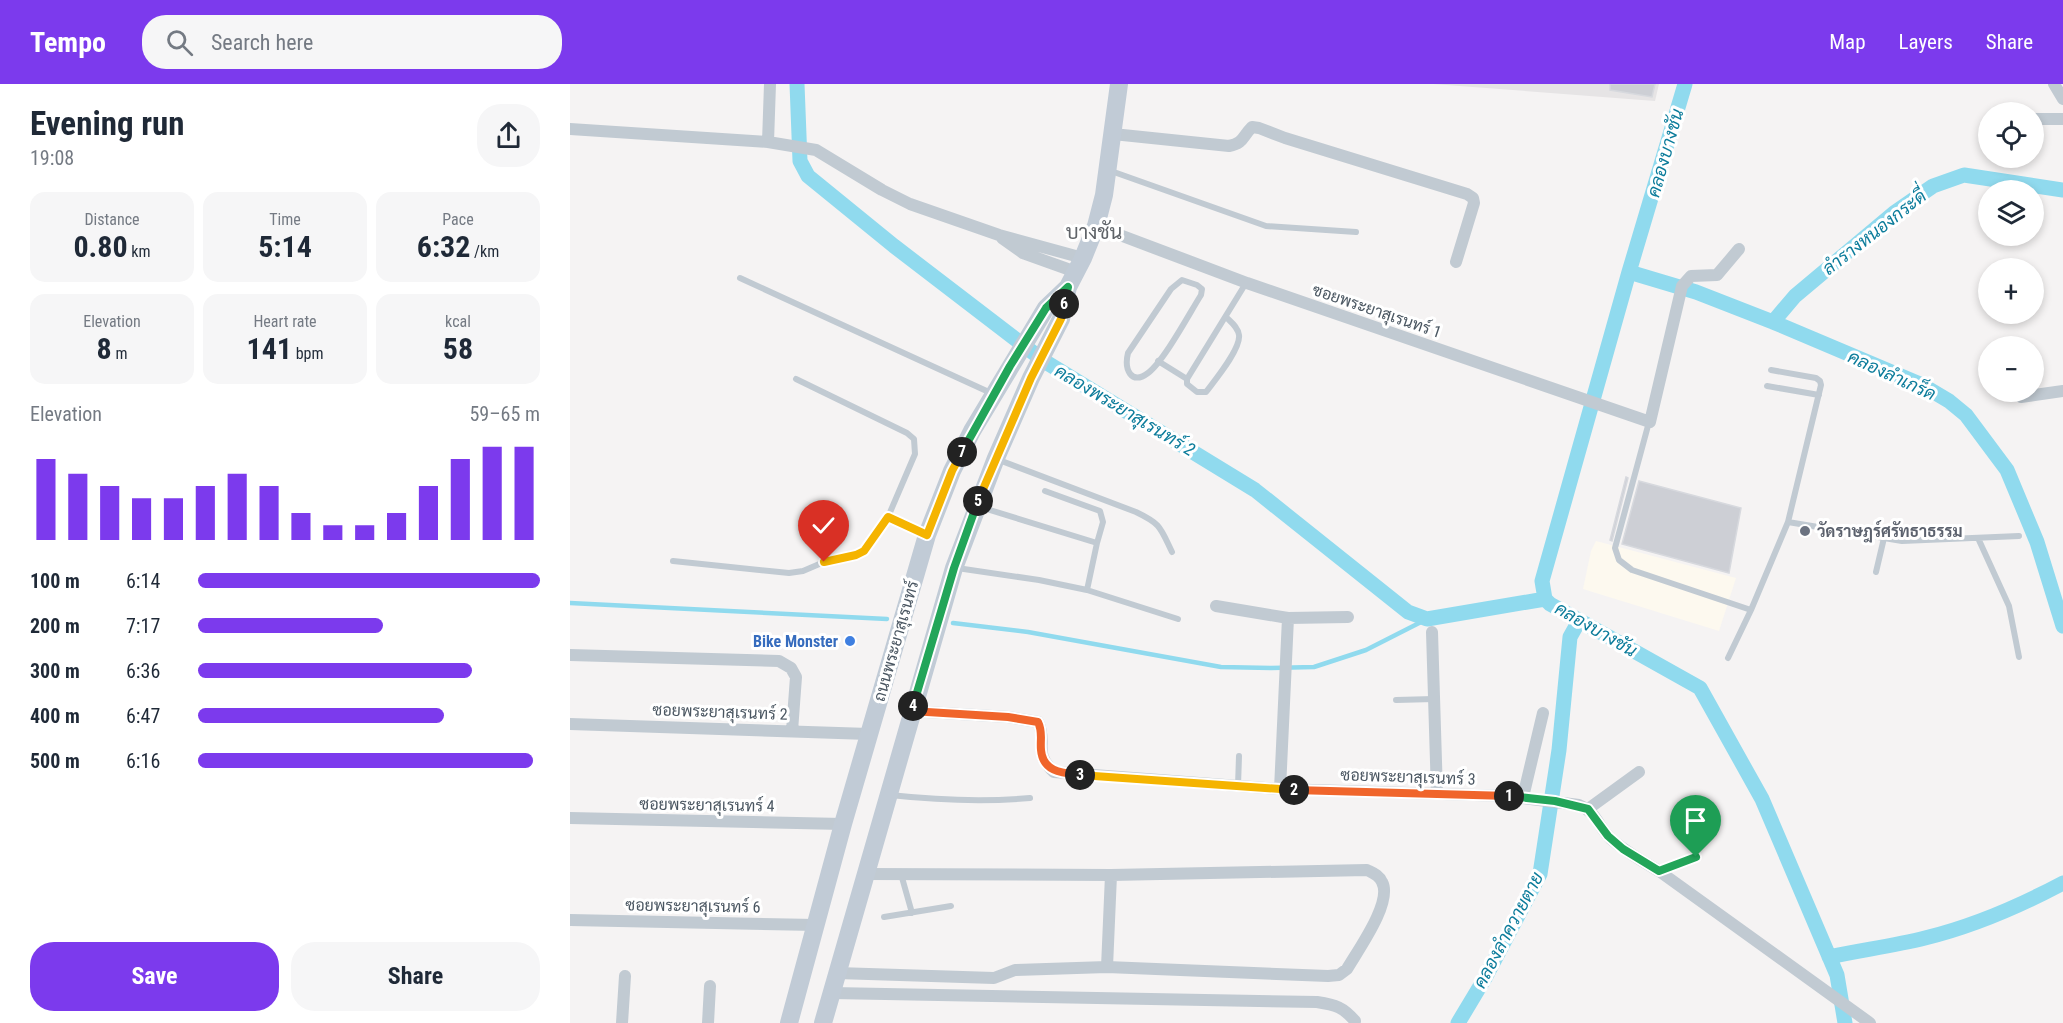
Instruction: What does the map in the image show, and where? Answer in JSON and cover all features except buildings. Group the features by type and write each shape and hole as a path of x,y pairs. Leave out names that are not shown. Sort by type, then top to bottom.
{"street":[{"path":"768,142 770,84"},
{"name":"ถนนพระยาสุเรนทร์","path":"823,1023 954,568 996,458 1031,378 1061,319 1076,272 1096,226 1108,169 1119,84"},
{"path":"2054,84 2063,99"},
{"path":"2044,119 2063,120"},
{"path":"1113,134 1229,146 1237,144 1252,127 1259,128 1467,195 1473,198 1474,203 1456,261"},
{"path":"570,129 768,142 816,150 882,190 910,204 999,235 1023,253 1076,272"},
{"name":"ซอยพระยาสุเรนทร์ 1","path":"1096,226 1246,283 1650,422"},
{"path":"1650,422 1682,286 1690,276 1717,275 1739,249"},
{"name":"ถนนพระยาสุเรนทร์","path":"789,1023 843,824 927,535 952,471 1010,366 1046,308 1076,272"},
{"path":"2044,394 2063,391"},
{"path":"1216,606 1287,618 1348,617"},
{"path":"1280,789 1287,618"},
{"path":"1432,632 1437,794"},
{"path":"570,655 779,661 791,668 796,677 792,731"},
{"name":"ซอยพระยาสุเรนทร์ 3","path":"911,711 1008,717 1038,722 1042,730 1041,750 1044,763 1054,772 1280,789 1527,798 1584,807"},
{"path":"1527,798 1543,713"},
{"name":"ซอยพระยาสุเรนทร์ 2","path":"570,724 869,734"},
{"path":"1639,772 1584,807 1608,836 1623,849 1659,871 1870,1023"},
{"name":"ซอยพระยาสุเรนทร์ 4","path":"570,818 843,824"},
{"path":"837,973 994,978 1015,970 1107,967 1339,975 1347,969 1380,911 1384,896 1383,883 1377,875 1367,870 1111,875 866,874"},
{"path":"1107,967 1111,875"},
{"name":"ซอยพระยาสุเรนทร์ 6","path":"570,920 816,925"},
{"path":"622,1023 625,976"},
{"path":"708,1023 710,986"},
{"path":"832,993 1317,1002 1335,1005 1345,1010 1356,1022"}],"lane":[{"path":"1108,169 1266,226 1356,232"},
{"path":"740,278 994,395"},
{"path":"1182,280 1197,285 1202,290 1202,296 1158,361 1148,374 1138,377 1132,376 1125,364 1128,353 1176,283 1182,280"},
{"path":"1226,317 1236,326 1239,340 1233,353 1206,392 1197,392 1187,384 1187,379 1246,283"},
{"path":"1158,361 1187,379"},
{"path":"1728,658 1788,522 1821,385 1816,378 1771,370"},
{"path":"673,561 789,573 803,571 824,562 864,551 888,517 915,454 914,439 907,433 796,379"},
{"path":"1767,386 1819,395"},
{"path":"1650,422 1615,548 1619,560 1632,570 1751,610"},
{"path":"996,458 1136,512 1157,524 1173,552"},
{"path":"1045,491 1100,512 1103,522 1087,590"},
{"path":"977,506 1097,543"},
{"path":"888,517 927,535"},
{"path":"1788,522 1910,541 2019,536"},
{"path":"1875,572 1884,538"},
{"path":"1978,538 2009,606 2019,657"},
{"path":"954,568 1039,580 1087,590 1178,619"},
{"path":"1396,699 1434,699"},
{"path":"1238,786 1239,756"},
{"path":"889,795 973,800 1030,798"},
{"path":"1659,871 1696,857"},
{"path":"901,874 912,913"},
{"path":"884,917 951,906"}],"shaded area":[{"path":"1433,84 1659,84 1655,101"},
{"path":"1596,541 1736,578 1719,631 1583,589 1591,551"}],"waterway":[{"name":"คลองพระยาสุเรนทร์ 2","path":"797,84 800,161 808,176 894,246 1044,361 1255,490 1408,612 1427,619 1545,599"},
{"name":"คลองบางชัน","path":"1685,84 1629,272 1542,581 1545,599 1550,604 1700,688 1762,799 1837,975 1845,1023"},
{"name":"ลำรางหนองกระดี่","path":"1773,322 1795,296 1894,213 1933,186 1964,175 2063,190"},
{"name":"คลองลำเกร็ด","path":"1629,272 1696,292 1773,322 1922,385 1949,401 1966,415 2007,470 2037,542 2063,626"},
{"path":"570,603 887,619"},
{"path":"953,623 1028,632 1221,667 1271,668 1314,667 1366,650 1427,619"},
{"name":"คลองลำควายตาย","path":"1458,1023 1485,978 1540,874 1559,750 1570,637 1579,621"},
{"path":"1829,957 1913,941 1961,928 2012,908 2063,883"}],"place":[{"name":"วัดราษฎร์ศรัทธาธรรม","path":"1805,531"},
{"name":"Bike Monster","path":"850,641"}],"district":[{"name":"บางชัน","path":"1094,232"}],"route":[{"path":"824,562 864,551 888,517 927,535 952,471 972,431 1046,308 1068,287 1061,319 1031,378 996,458 954,568 911,711 1008,717 1038,722 1042,730 1041,750 1044,763 1054,772 1280,789 1507,796 1555,801 1588,809 1608,836 1623,849 1659,871 1696,857"}]}
